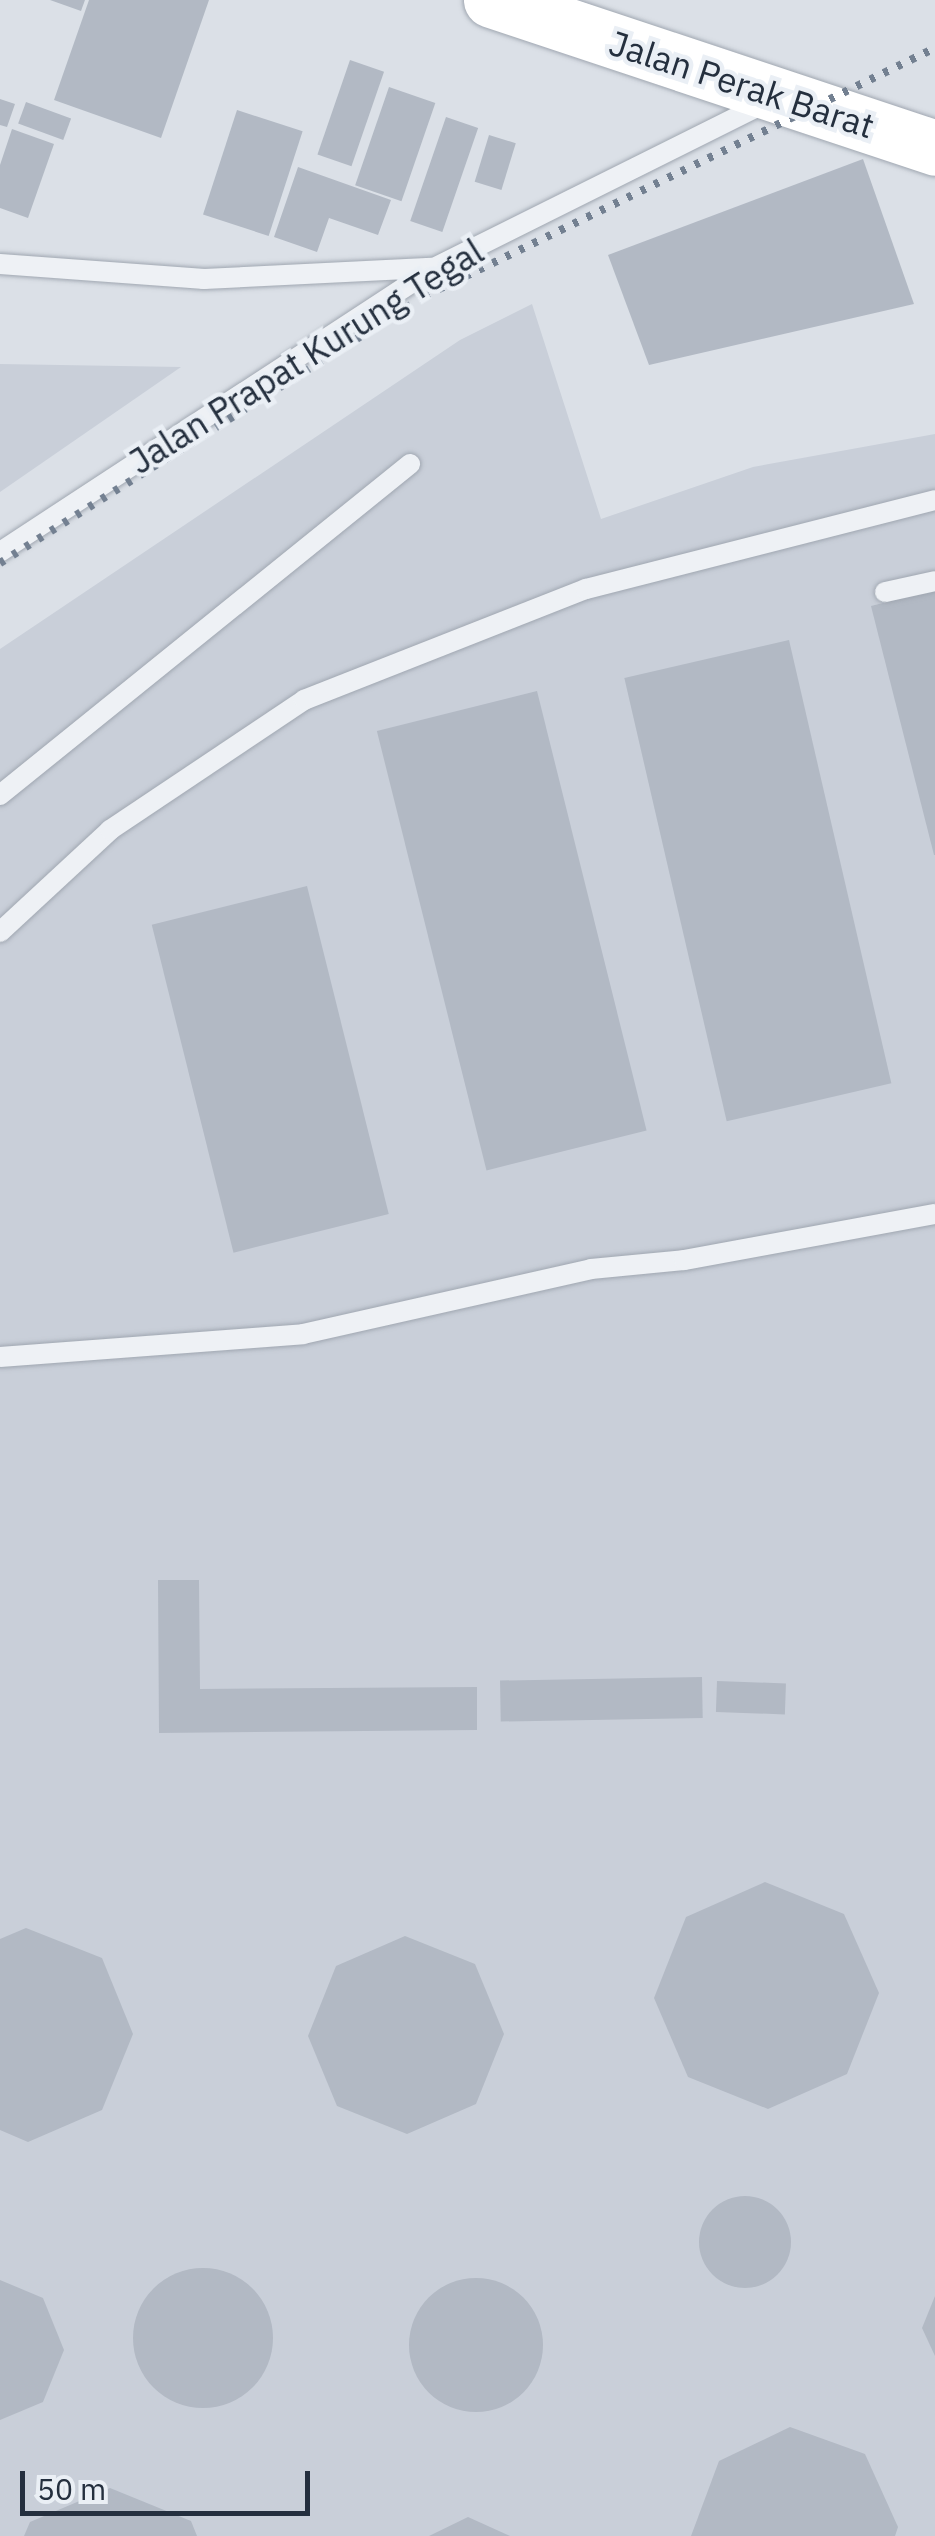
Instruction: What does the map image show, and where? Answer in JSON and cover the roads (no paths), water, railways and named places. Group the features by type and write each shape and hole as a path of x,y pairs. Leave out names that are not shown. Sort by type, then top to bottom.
{"highway":[{"name":"Jalan Perak Barat","path":"492,0 611,18 782,94 935,148"}],"lane":[{"name":"Jalan Prapat Kurung Tegal","path":"0,552 434,268 782,94"},
{"path":"0,264 204,278 434,268"},
{"path":"0,795 410,464"},
{"path":"0,932 110,830 304,700 586,589 935,500"},
{"path":"885,592 935,581"},
{"path":"0,1357 303,1334 591,1270 684,1260 935,1214"}],"railway":[{"path":"0,563 425,296 935,48"}]}
